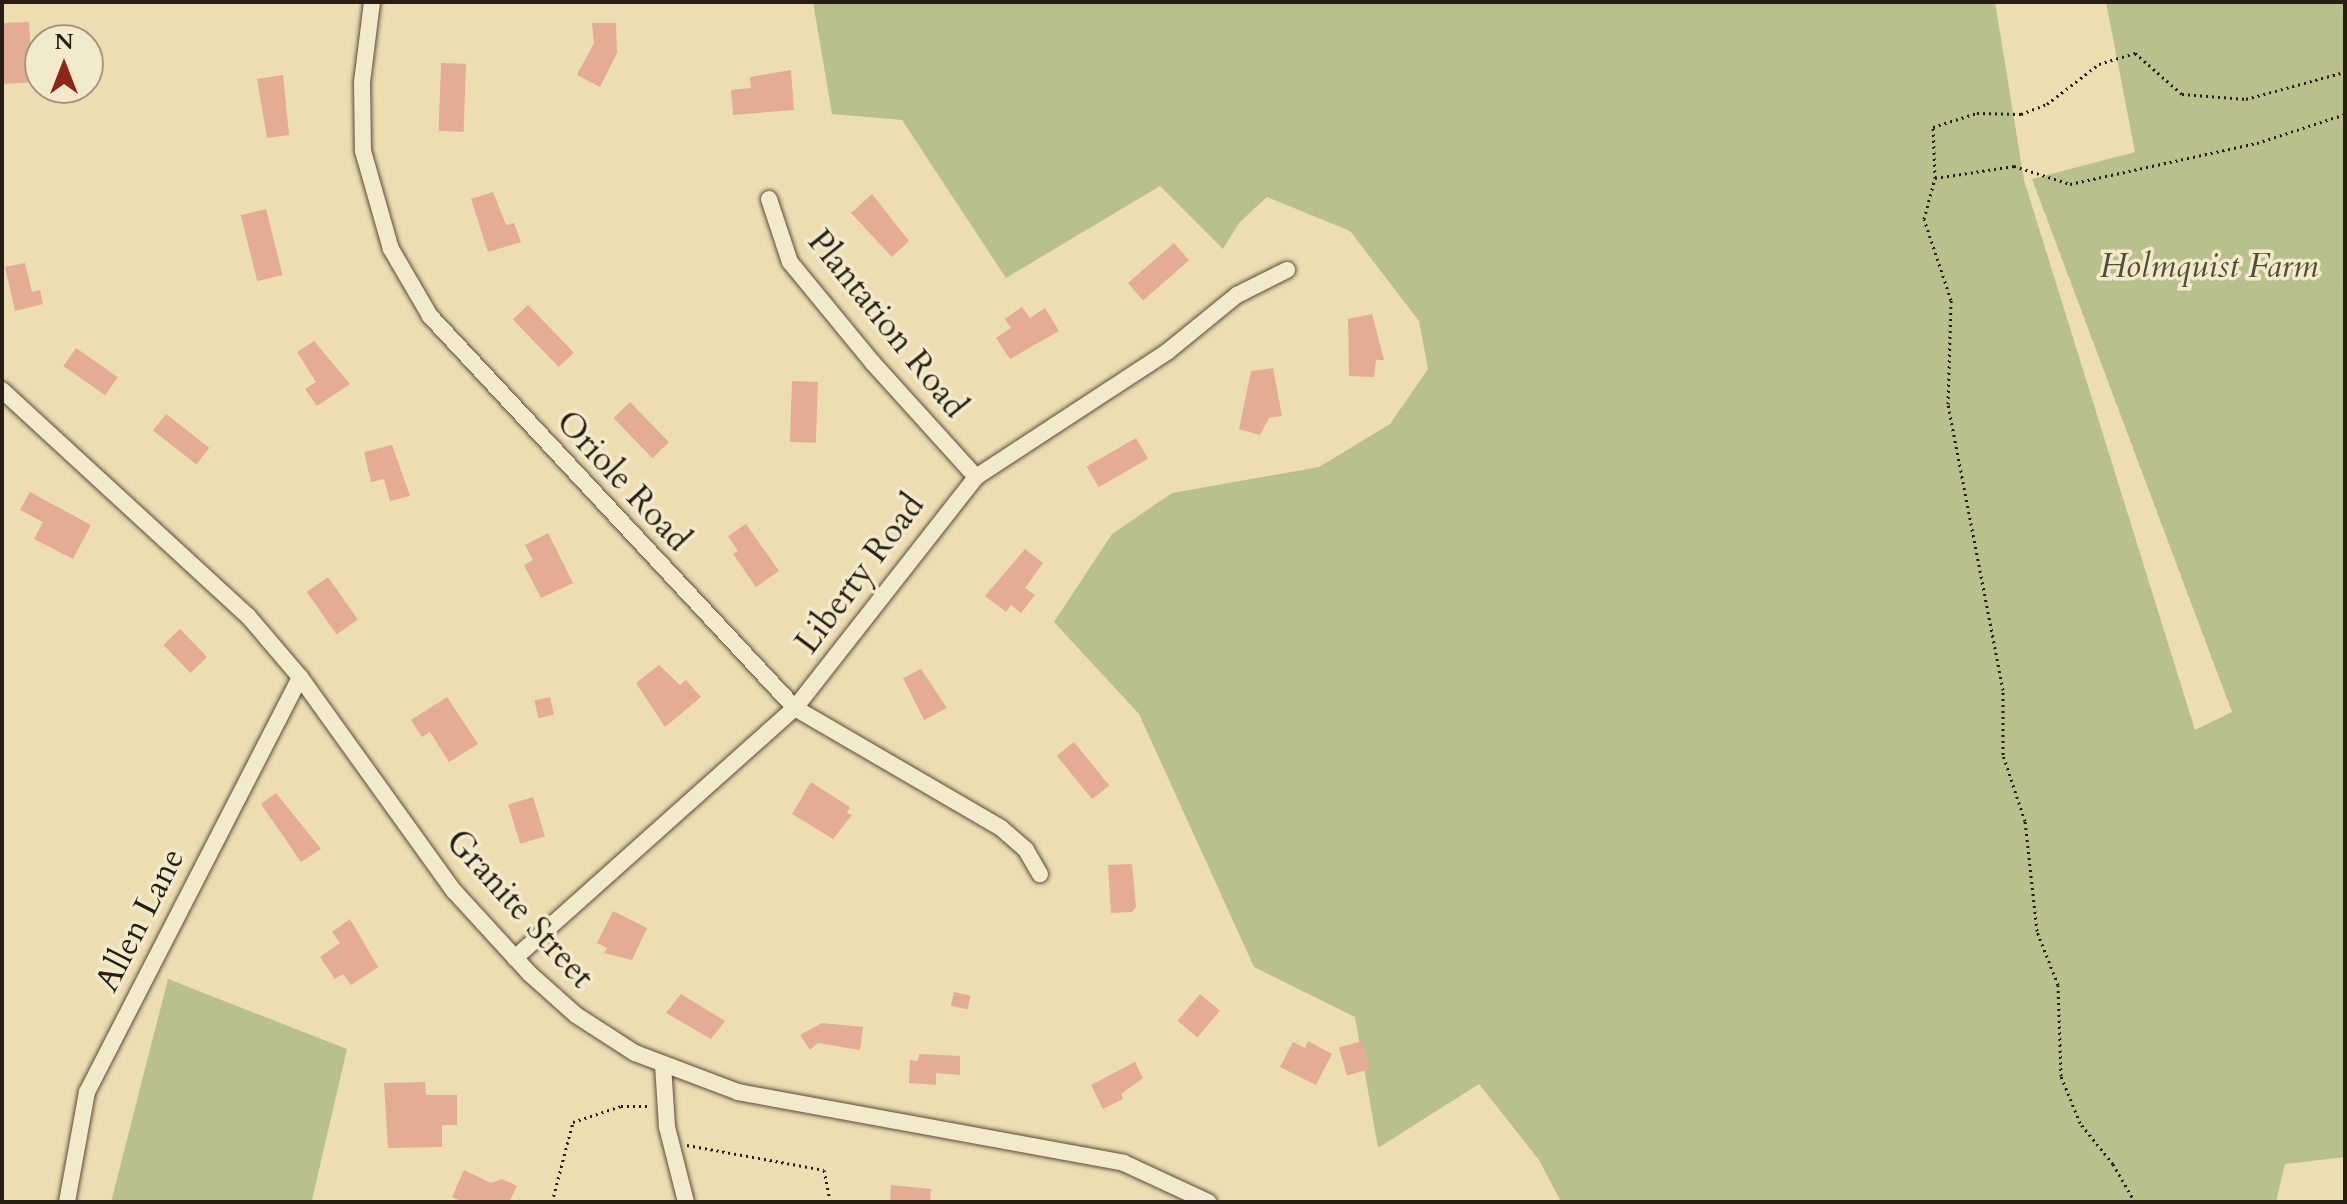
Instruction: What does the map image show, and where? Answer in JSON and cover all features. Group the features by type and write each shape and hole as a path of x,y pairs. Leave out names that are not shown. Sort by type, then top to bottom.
{"street":[{"name":"Oriole Road","path":"372,2 362,82 363,151 379,217 408,283 456,347 795,708 1001,828 1026,850 1040,874"},
{"name":"Plantation Road","path":"769,199 790,262 873,363 976,477"},
{"name":"Liberty Road","path":"515,958 795,708 976,477 1176,346 1237,295 1287,270"},
{"name":"Granite Street","path":"2,390 183,551 300,677 454,891 515,958 576,1015 663,1065 790,1105 1124,1163 1208,1202"},
{"name":"Allen Lane","path":"67,1202 87,1092 300,677"},
{"path":"663,1065 670,1140 686,1202"}],"path":[{"path":"2135,1202 2113,1164 2080,1123 2061,1076 2058,985 2037,931 2025,821 2003,755 2003,690 1948,404 1951,300 1924,219 1935,178 1933,127 1977,113 2021,114 2047,104 2099,64 2135,53 2182,94 2246,99 2345,72"},
{"path":"1935,178 2014,166 2070,184 2257,143 2345,114"},
{"path":"552,1202 573,1122 621,1106 665,1106"},
{"path":"670,1140 824,1170 830,1202"}],"green space":[{"name":"Holmquist Farm","path":"813,2 1995,2 2024,180 2195,730 2232,712 2032,179 2135,152 2106,2 2345,2 2345,1157 2285,1164 2276,1202 1561,1202 1539,1160 1479,1084 1378,1148 1355,1017 1254,967 1139,714 1054,622 1112,534 1172,493 1319,467 1390,424 1428,369 1419,321 1350,231 1267,197 1239,223 1223,249 1160,186 1006,278 902,120 832,114"},
{"path":"168,979 347,1049 312,1200 315,1202 111,1202"}],"building":[{"path":"29,22 24,24 24,83 2,84 2,23"},
{"path":"592,23 616,23 617,53 600,87 577,75 594,43"},
{"path":"441,63 466,64 464,132 439,131"},
{"path":"791,70 794,110 733,115 731,90 751,88 750,77"},
{"path":"283,75 289,135 267,138 257,79"},
{"path":"493,192 506,225 514,223 521,242 488,252 471,199"},
{"path":"872,194 909,241 892,257 851,213"},
{"path":"266,209 282,275 257,281 241,215"},
{"path":"1174,243 1189,260 1143,300 1128,283"},
{"path":"25,263 32,292 40,290 43,304 15,311 5,267"},
{"path":"528,305 574,352 559,367 513,320"},
{"path":"1022,307 1030,318 1045,308 1059,331 1010,359 996,338 1011,328 1005,319"},
{"path":"1372,314 1384,360 1376,360 1374,377 1349,376 1348,319"},
{"path":"314,341 350,384 317,406 305,389 316,382 297,352"},
{"path":"76,348 118,377 105,395 63,366"},
{"path":"1273,368 1282,416 1269,418 1260,435 1239,429 1251,371"},
{"path":"792,381 818,382 816,443 790,442"},
{"path":"630,402 669,442 652,458 613,418"},
{"path":"166,414 209,448 196,464 153,431"},
{"path":"1136,438 1148,459 1099,487 1087,466"},
{"path":"392,445 410,496 390,501 384,479 371,482 364,452"},
{"path":"30,492 91,525 73,559 34,539 43,522 20,510"},
{"path":"746,524 779,571 756,587 733,554 738,551 728,536"},
{"path":"548,533 573,583 541,598 524,565 533,560 525,545"},
{"path":"1025,549 1043,563 1025,588 1035,595 1021,613 1011,605 1006,612 985,596"},
{"path":"328,577 358,620 337,635 307,592"},
{"path":"180,629 207,657 191,673 163,645"},
{"path":"659,665 680,685 686,680 701,697 665,727 636,683"},
{"path":"921,669 947,708 924,720 903,678"},
{"path":"447,697 478,744 449,762 430,732 422,737 411,720"},
{"path":"550,697 554,715 538,718 534,701"},
{"path":"1074,742 1109,786 1092,799 1057,756"},
{"path":"811,782 850,807 847,813 852,815 833,839 792,814"},
{"path":"276,793 321,849 301,862 261,804"},
{"path":"533,797 545,836 520,844 508,805"},
{"path":"1132,864 1136,907 1132,912 1111,913 1108,865"},
{"path":"613,911 647,928 632,960 604,953 607,948 597,943"},
{"path":"350,919 378,967 351,985 343,974 335,979 320,957 340,943 332,932"},
{"path":"954,992 971,996 967,1009 951,1006"},
{"path":"681,994 725,1021 711,1039 666,1013"},
{"path":"1200,994 1220,1011 1197,1038 1178,1021"},
{"path":"822,1023 863,1027 860,1050 818,1043 810,1050 800,1035"},
{"path":"1308,1041 1332,1054 1316,1085 1280,1067 1293,1042 1305,1048"},
{"path":"1362,1041 1370,1069 1347,1075 1339,1048"},
{"path":"919,1054 960,1056 960,1075 936,1073 936,1085 909,1083 910,1060 918,1061"},
{"path":"1135,1062 1143,1078 1121,1094 1123,1099 1103,1109 1091,1085"},
{"path":"425,1082 426,1095 457,1095 457,1125 442,1125 442,1147 388,1148 384,1083"},
{"path":"464,1170 491,1183 502,1179 517,1186 509,1202 463,1202 452,1197"},
{"path":"891,1185 931,1189 930,1202 890,1202"}]}
